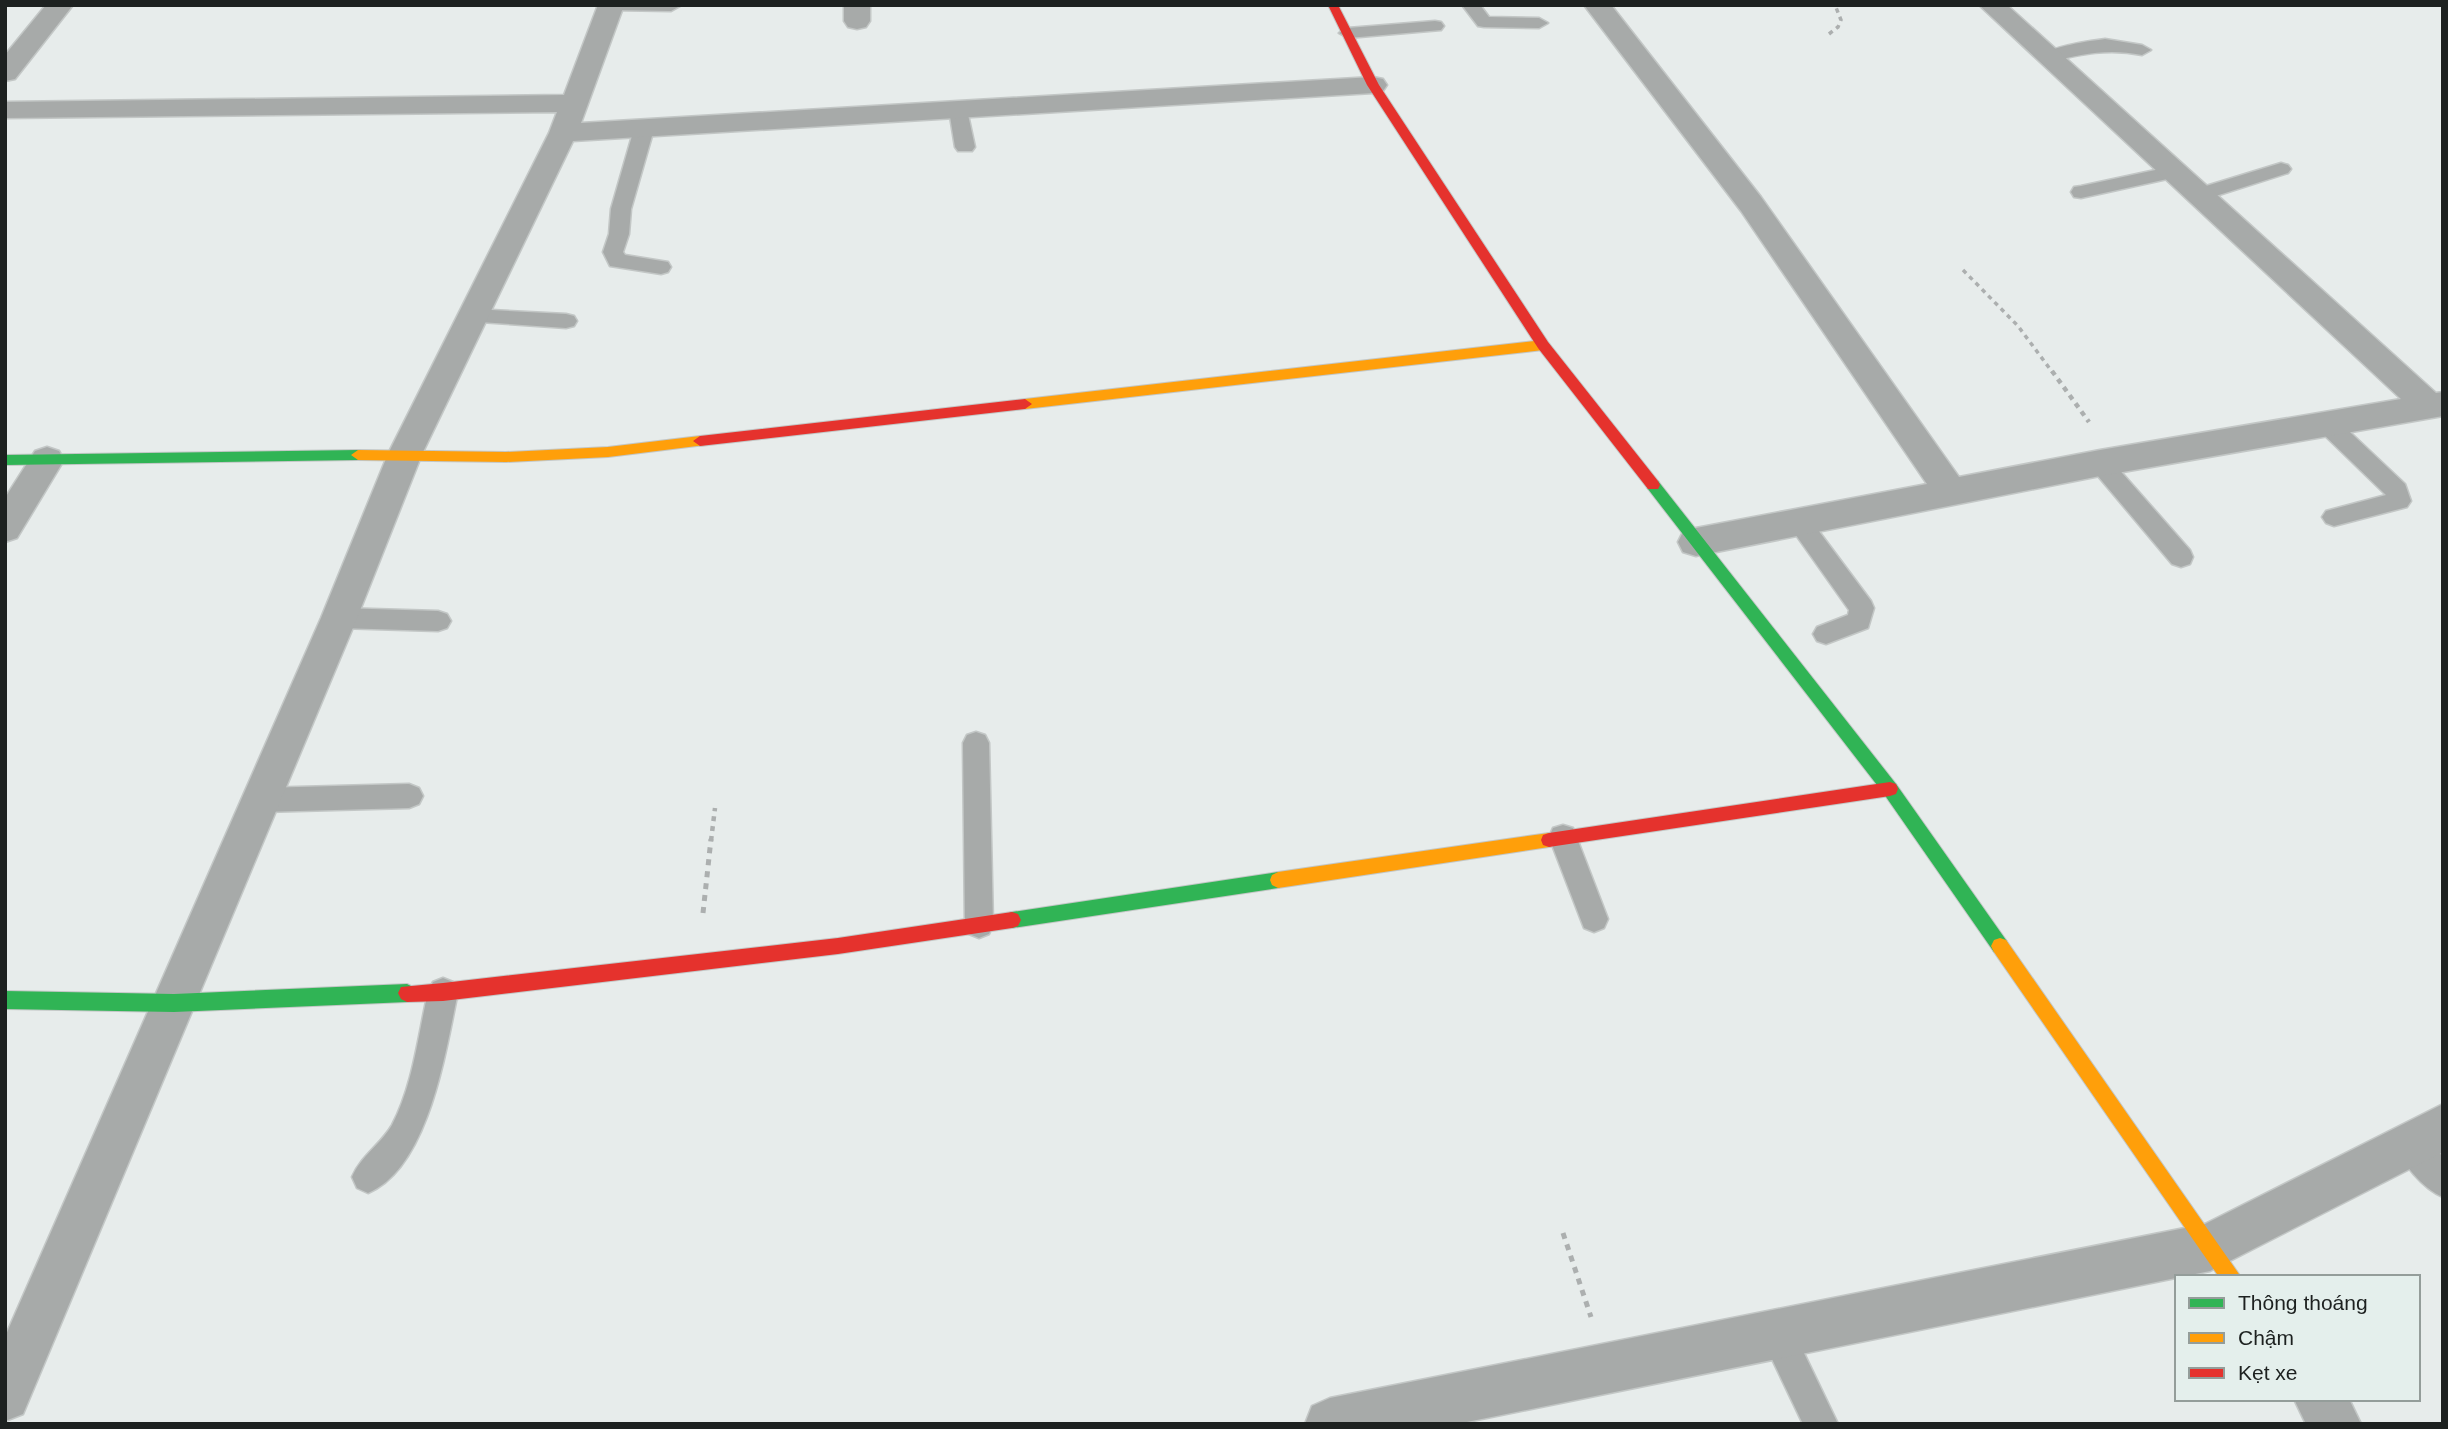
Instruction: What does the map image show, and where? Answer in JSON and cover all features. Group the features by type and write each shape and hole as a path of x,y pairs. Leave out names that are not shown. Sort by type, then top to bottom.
{"street":[{"path":"5,73 60,5"},
{"path":"5,1396 339,618 405,454 563,133 611,5"},
{"path":"1333,5 1373,85 1543,345 1890,789 2220,1262"},
{"path":"1597,5 1751,204 1951,492"},
{"path":"1992,5 2174,172 2436,405"},
{"path":"563,133 1373,85"},
{"path":"5,110 575,103"},
{"path":"5,460 405,454 506,457 608,452 1543,345"},
{"path":"1696,542 2108,462 2436,405"},
{"path":"5,528 47,460"},
{"path":"5,1000 174,1003 443,992 838,946 1890,789"},
{"path":"1330,1424 1777,1334 2220,1262 2427,1135"},
{"path":"2320,1401 2336,1424"}],"lane":[{"path":"611,5 671,6"},
{"path":"1471,5 1484,22 1539,23"},
{"path":"1348,33 1435,26"},
{"path":"2049,57 2095,44 2111,43 2142,50"},
{"path":"957,110 965,147"},
{"path":"644,129 621,209 619,234 612,252 617,261 661,267"},
{"path":"2200,195 2281,169"},
{"path":"2081,192 2174,172"},
{"path":"472,316 566,321"},
{"path":"2327,424 2397,490 2399,501 2334,517"},
{"path":"2108,462 2181,557"},
{"path":"1798,521 1863,608 1859,621 1826,634"},
{"path":"339,618 438,621"},
{"path":"976,743 979,925"},
{"path":"261,800 409,796"},
{"path":"1563,837 1594,919"},
{"path":"368,1177 402,1138 421,1093 443,992"},
{"path":"2427,1135 2443,1181"},
{"path":"1777,1334 1821,1424"}],"path":[{"path":"1829,34 1841,20 1835,5"},
{"path":"1963,270 2018,326 2108,462"},
{"path":"697,962 715,808"},
{"path":"1563,1233 1607,1368"}],"traffic: fast":[{"path":"5,460 358,455"},
{"path":"1653,485 1890,789 2000,946"},
{"path":"1012,920 1278,880"},
{"path":"5,1000 174,1003 407,993"}],"traffic: slow":[{"path":"1025,404 1543,345"},
{"path":"358,455 506,457 608,452 700,441"},
{"path":"1278,880 1549,840"},
{"path":"2000,946 2230,1275"}],"traffic: jam":[{"path":"1333,5 1373,85 1543,345 1653,485"},
{"path":"700,441 1025,404"},
{"path":"1549,840 1890,789"},
{"path":"407,993 443,992 838,946 1012,920"}]}
